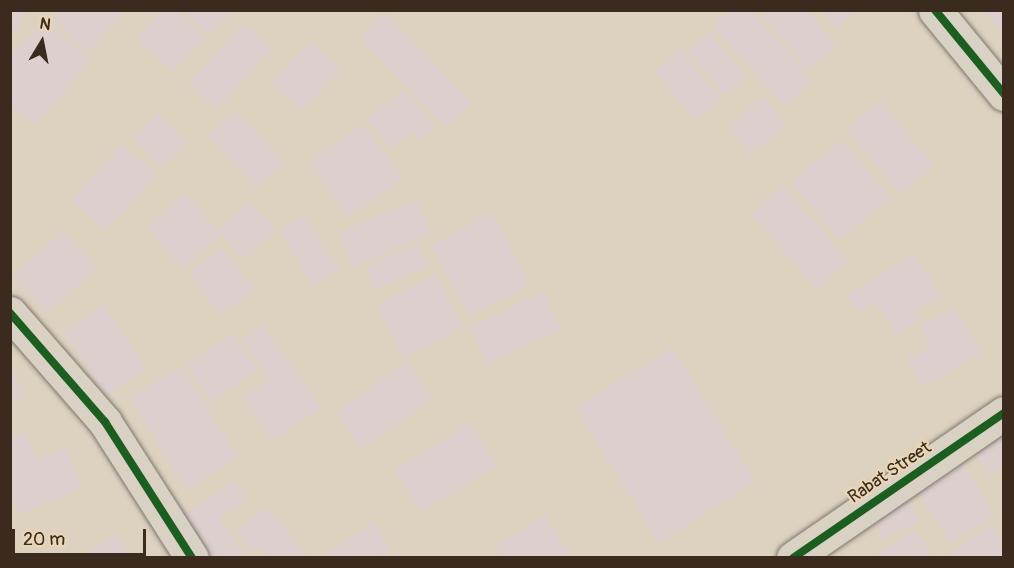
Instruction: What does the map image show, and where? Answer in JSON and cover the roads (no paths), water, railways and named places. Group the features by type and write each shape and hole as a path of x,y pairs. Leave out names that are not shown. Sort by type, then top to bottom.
{"street":[{"path":"935,10 1004,94"},
{"path":"11,315 105,422 192,558"},
{"name":"Rabat Street","path":"800,556 1004,413"}]}
